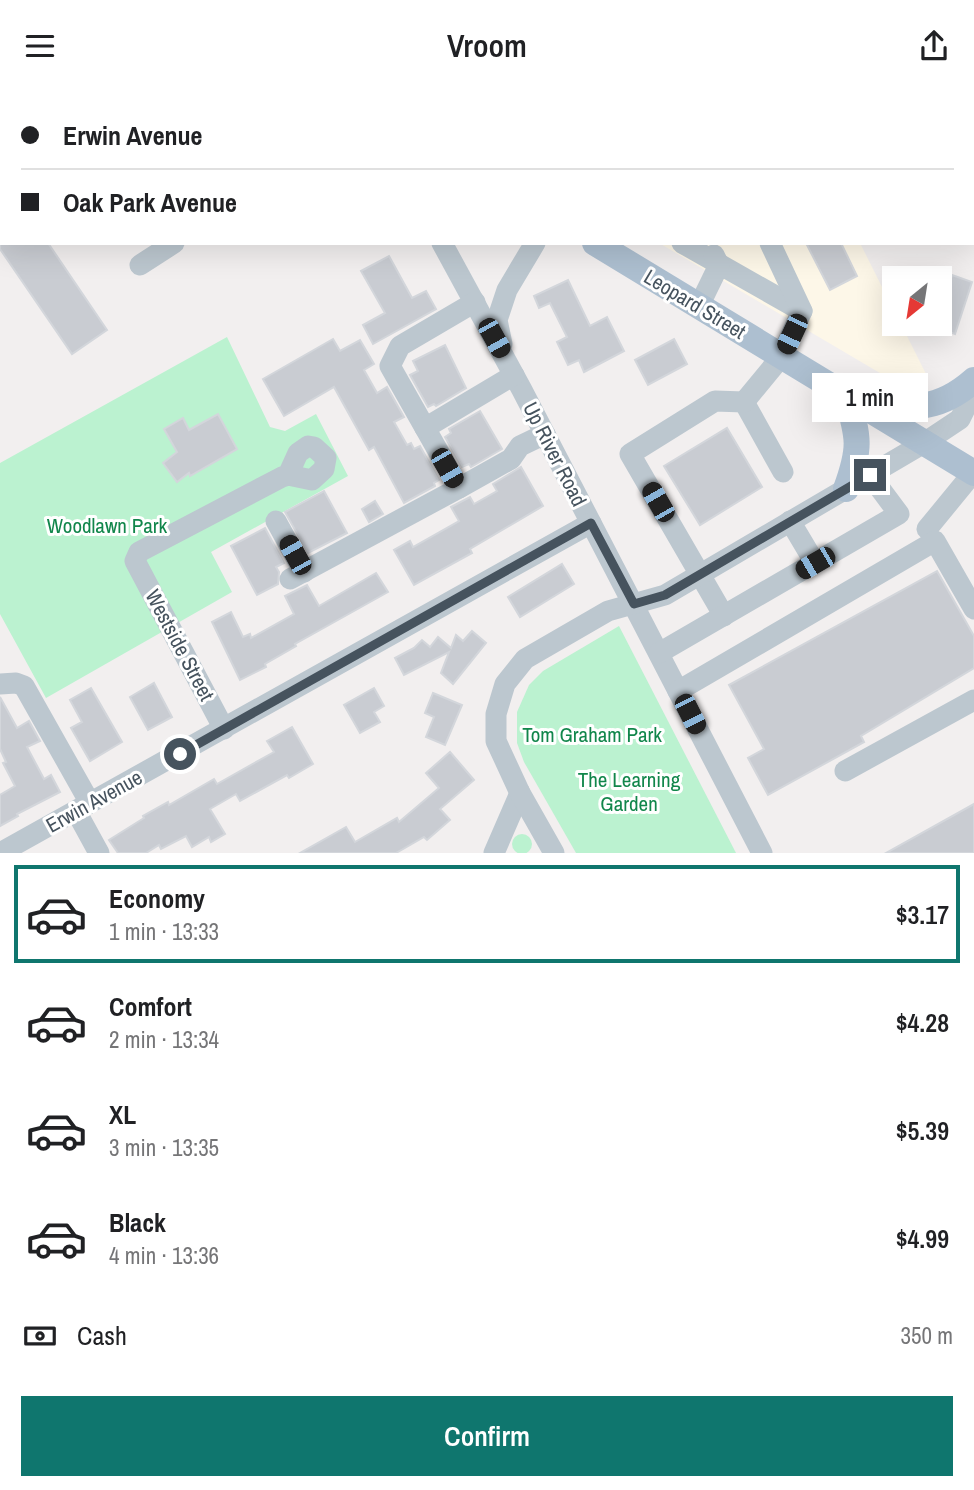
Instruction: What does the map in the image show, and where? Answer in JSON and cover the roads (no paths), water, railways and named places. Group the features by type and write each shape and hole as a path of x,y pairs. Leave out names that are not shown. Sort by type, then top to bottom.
{"main road":[{"name":"Leopard Street","path":"598,245 973,473"},
{"path":"846,489 857,460 858,442 847,397 912,407 931,405 961,391 974,380"}],"street":[{"path":"140,265 171,245"},
{"name":"Up River Road","path":"443,245 509,365 762,853"},
{"path":"425,428 509,365 497,320 507,290 534,245"},
{"path":"684,245 802,311"},
{"path":"708,245 719,265"},
{"path":"744,402 781,357 802,311 771,245"},
{"path":"699,306 719,265"},
{"path":"459,488 390,366 400,346 475,302"},
{"path":"554,853 520,793 496,741 496,714 505,684 525,659 608,611 665,595 924,443 960,419 974,390"},
{"path":"724,615 630,453 715,401 744,402"},
{"path":"744,402 783,472"},
{"path":"276,521 297,575 511,459 520,446 545,434"},
{"path":"678,691 931,535 973,473"},
{"name":"Westside Street","path":"224,729 135,561 139,552 289,475"},
{"path":"870,475 899,514 915,518 931,535 974,609"},
{"path":"659,653 899,514"},
{"path":"790,521 815,563"},
{"name":"Erwin Avenue","path":"0,853 591,523"},
{"path":"0,684 16,683 24,686 83,807 99,853"},
{"path":"845,771 974,700"},
{"path":"494,853 520,793"}],"park label":[{"name":"Woodlawn Park","path":"107,525"},
{"name":"Tom Graham Park","path":"592,734"},
{"name":"The Learning Garden","path":"629,791"}]}
